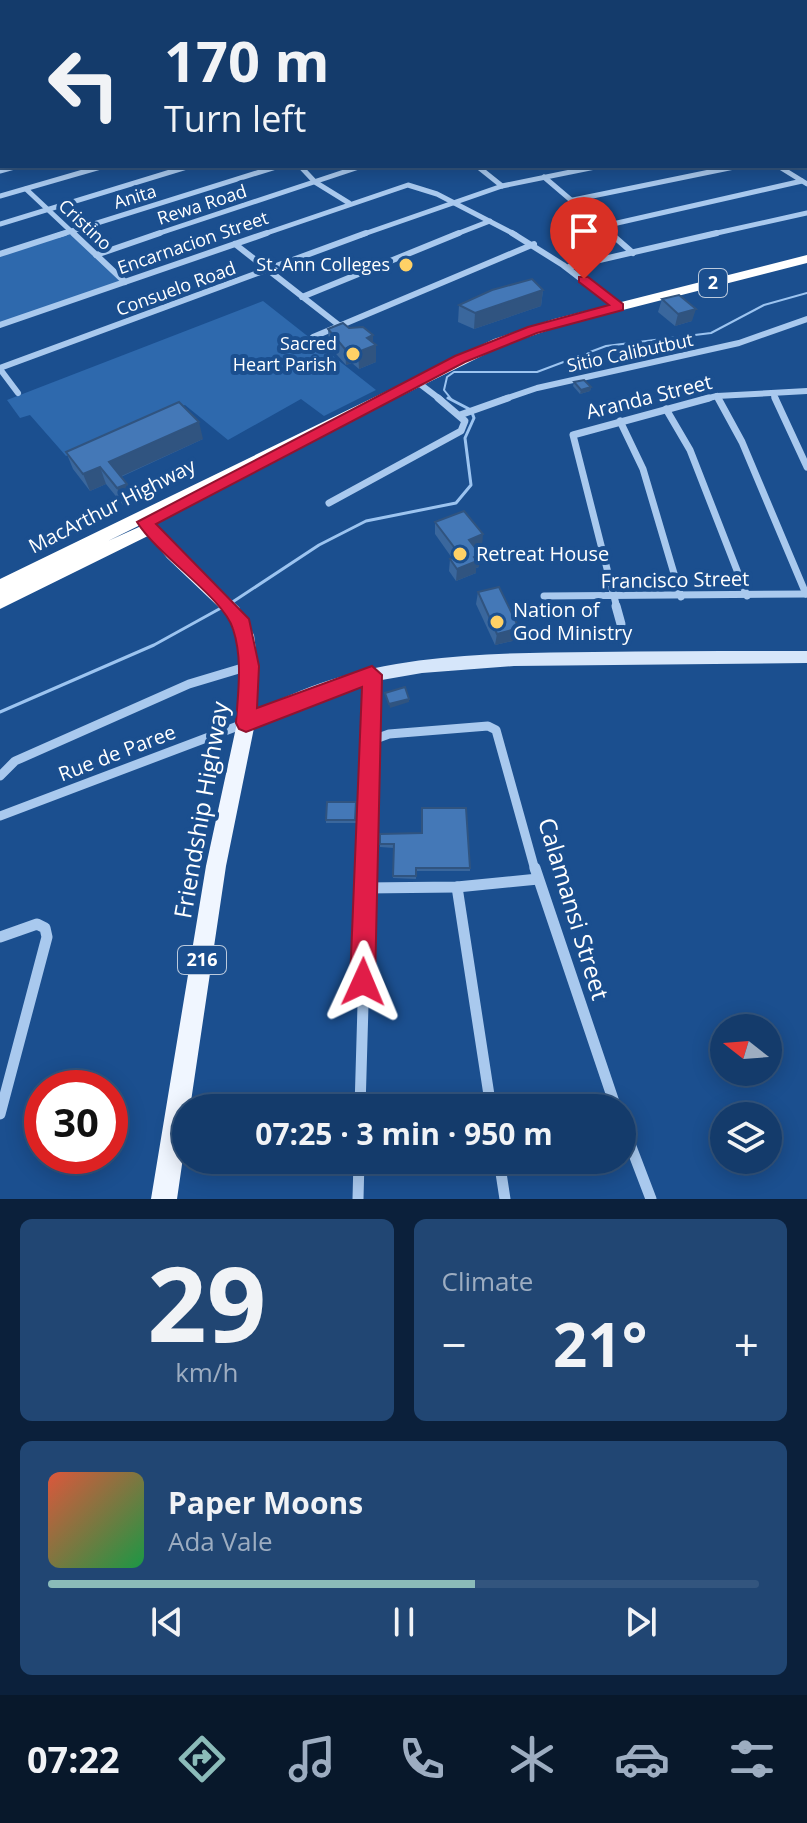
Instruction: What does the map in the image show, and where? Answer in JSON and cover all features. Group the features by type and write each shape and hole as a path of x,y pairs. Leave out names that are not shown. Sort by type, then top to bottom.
{"highway":[{"name":"MacArthur Highway","path":"0,595 238,477 245,468 416,381 499,342 618,307 807,259"},
{"name":"MacArthur Highway","path":"0,587 145,522"},
{"path":"0,602 145,522"}],"main road":[{"name":"Friendship Highway","path":"145,522 172,554 233,611 246,635 249,666 246,723 216,866 164,1199"}],"street":[{"path":"0,196 97,168"},
{"path":"0,224 184,168"},
{"name":"Anita","path":"0,254 273,168"},
{"path":"302,168 315,182 349,203"},
{"name":"Rewa Road","path":"96,255 355,168"},
{"path":"480,168 502,186"},
{"name":"Consuelo Road","path":"0,368 452,202 502,186 590,168"},
{"path":"573,200 729,168"},
{"path":"781,168 805,182"},
{"path":"788,168 805,182"},
{"path":"544,177 633,253"},
{"path":"604,226 805,182"},
{"name":"Encarnacion Street","path":"0,325 396,187 419,186 452,202"},
{"name":"Cristino","path":"26,189 125,282"},
{"path":"452,202 534,244 569,267 618,307"},
{"path":"569,267 807,213"},
{"path":"302,297 490,221"},
{"path":"235,244 340,326"},
{"path":"313,337 534,244"},
{"name":"Sitio Calibutbut","path":"462,414 537,388 739,343 807,319"},
{"path":"0,368 18,393"},
{"path":"329,503 449,439 465,425 462,414 416,381"},
{"name":"Aranda Street","path":"615,597 572,438 576,432 717,396 807,391"},
{"path":"773,393 807,467"},
{"path":"717,396 742,442 806,594"},
{"path":"666,409 690,450 747,596"},
{"path":"620,421 643,469 681,597"},
{"name":"Francisco Street","path":"544,596 806,594"},
{"path":"615,597 621,624"},
{"path":"246,723 270,711 372,675 477,660 807,657"},
{"path":"0,776 15,761 162,695 249,666"},
{"path":"360,1094 372,675"},
{"name":"Rue de Paree","path":"0,816 246,723"},
{"name":"Calamansi Street","path":"370,741 389,734 488,726 498,736 538,879 611,1094"},
{"path":"365,888 457,887 538,879"},
{"path":"457,887 489,1094"},
{"path":"0,937 37,924 46,932 45,946 0,1114"},
{"path":"636,1160 651,1199"},
{"path":"358,1199 359,1174"},
{"path":"501,1174 505,1199"}],"shaded area":[{"path":"70,232 121,282 0,324 0,254"},
{"path":"263,301 376,390 324,416 301,399 228,440 185,405 66,456 30,415 20,418 7,400"}],"building":[{"path":"532,279 543,290 475,313 459,305 492,290"},
{"path":"679,295 696,309 678,314 662,299"},
{"path":"343,323 349,328 363,327 373,335 367,338 376,345 358,352 351,346 345,349 328,329"},
{"path":"584,380 591,387 581,390 574,382"},
{"path":"179,402 199,422 109,462 127,484 117,488 100,467 83,474 66,452"},
{"path":"464,511 483,534 469,540 480,554 474,557 477,561 457,569 450,559 460,555 435,522"},
{"path":"499,587 519,628 497,634 478,592"},
{"path":"405,687 409,699 389,704 385,693"},
{"path":"327,802 356,802 355,820 326,820"},
{"path":"422,808 466,808 470,868 416,868 416,876 393,876 394,844 380,844 380,834 422,833"}],"waterway":[{"path":"452,400 444,390 447,377 454,372 537,372 606,346 711,333 764,305 807,293"},
{"path":"231,603 319,545 366,521 456,503 471,485 465,438 474,418 471,410 448,398"},
{"path":"0,712 154,645 221,608"}],"place":[{"name":"St. Ann Colleges","path":"406,265"},
{"name":"Sacred Heart Parish","path":"353,354"},
{"name":"Retreat House","path":"460,554"},
{"name":"Nation of God Ministry","path":"497,622"}],"route":[{"path":"363,982 372,675 330,688 246,723 249,666 242,624 220,597 172,554 145,522 238,477 248,466 460,359 532,330 618,307 584,279"}]}
